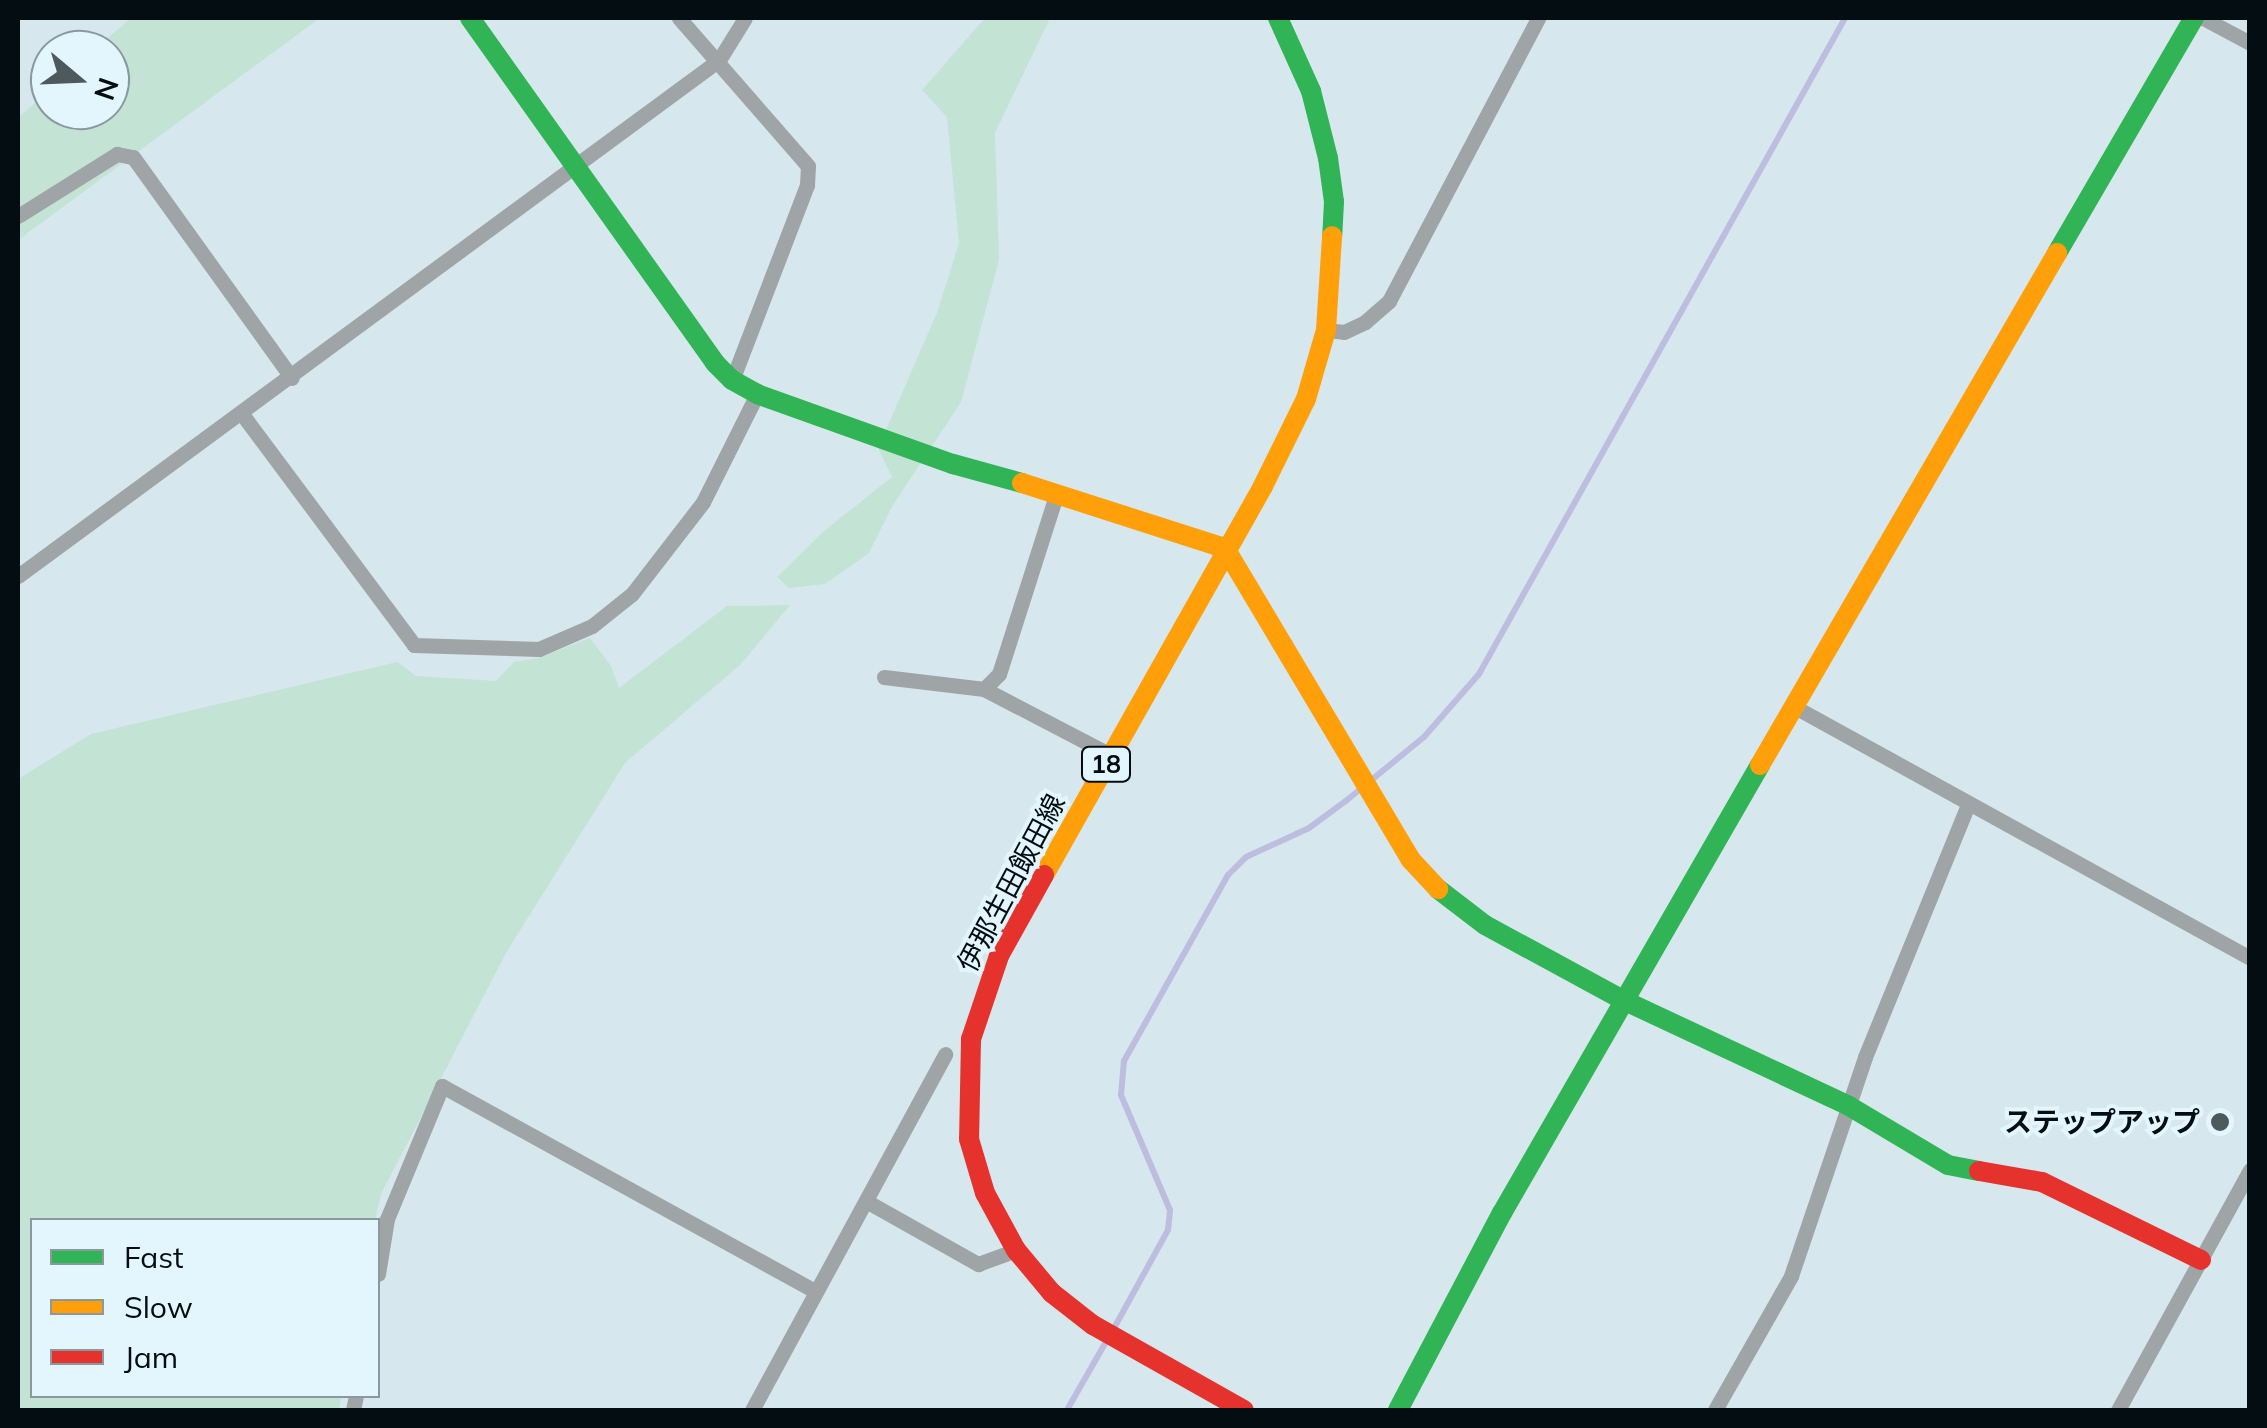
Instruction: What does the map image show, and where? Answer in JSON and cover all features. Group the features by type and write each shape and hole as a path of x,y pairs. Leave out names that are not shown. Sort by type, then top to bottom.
{"street":[{"path":"470,18 715,363 732,380 757,394 952,464 1057,492 1225,548 1411,860 1441,892 1485,925 1623,1000 1849,1106 1948,1165 2042,1182 2200,1260"},
{"path":"678,18 719,60 808,166 808,186 732,380"},
{"path":"18,576 719,60 745,18"},
{"name":"伊那生田飯田線","path":"1244,1410 1093,1325 1052,1293 1016,1250 986,1193 969,1138 970,1038 999,956 1263,486 1306,399 1326,330 1334,248 1328,158 1311,92 1278,18"},
{"path":"1326,330 1344,332 1365,322 1388,300 1538,18"},
{"path":"1398,1410 1502,1213 1623,1000 2194,18"},
{"path":"2203,18 2250,43"},
{"path":"18,216 117,154 133,157 292,378"},
{"path":"242,414 414,646 539,649 592,626 632,594 702,502 757,394"},
{"path":"984,689 999,674 1057,492"},
{"path":"884,676 984,689 1110,755"},
{"path":"1793,706 2250,958"},
{"path":"1714,1410 1791,1276 1872,1040 1968,804"},
{"path":"752,1410 944,1054"},
{"path":"380,1262 387,1219 442,1086 815,1291"},
{"path":"2118,1410 2250,1170"},
{"path":"866,1201 978,1264 1016,1250"}],"green space":[{"path":"131,18 320,18 18,240 18,118 30,107 30,130 130,130 130,30 117,30"},
{"path":"985,18 1050,18 995,133 999,260 961,402 893,505 869,553 825,584 789,588 777,577 824,531 892,477 878,448 937,313 959,243 947,117 922,90"},
{"path":"790,605 741,664 625,763 507,951 381,1194 375,1218 30,1218 30,1398 341,1398 339,1410 18,1410 18,779 91,734 397,662 416,676 496,681 514,662 539,658 590,638 611,666 619,688 727,606"}],"waterway":[{"path":"1113,1330 1168,1230 1170,1210 1121,1095 1124,1061 1228,875 1246,857 1309,828 1347,800 1424,737 1479,674 1845,18"},
{"path":"1067,1410 1107,1340"}],"traffic: fast":[{"path":"470,18 715,363 732,380 757,394 953,464 1022,483"},
{"path":"1278,18 1311,91 1328,158 1334,202 1332,236"},
{"path":"2057,253 2194,18"},
{"path":"1398,1410 1502,1213 1760,765"},
{"path":"1438,889 1485,925 1623,1000 1849,1106 1948,1165 1979,1171"}],"traffic: slow":[{"path":"1044,875 1263,486 1306,399 1326,330 1332,236"},
{"path":"1760,765 2057,253"},
{"path":"1022,483 1225,548 1411,860 1438,889"}],"traffic: jam":[{"path":"1044,875 999,956 971,1039 969,1139 985,1193 1016,1250 1052,1293 1093,1325 1244,1410"},
{"path":"1979,1171 2042,1182 2201,1260"}],"place":[{"name":"ステップアップ","path":"2220,1122"}]}
